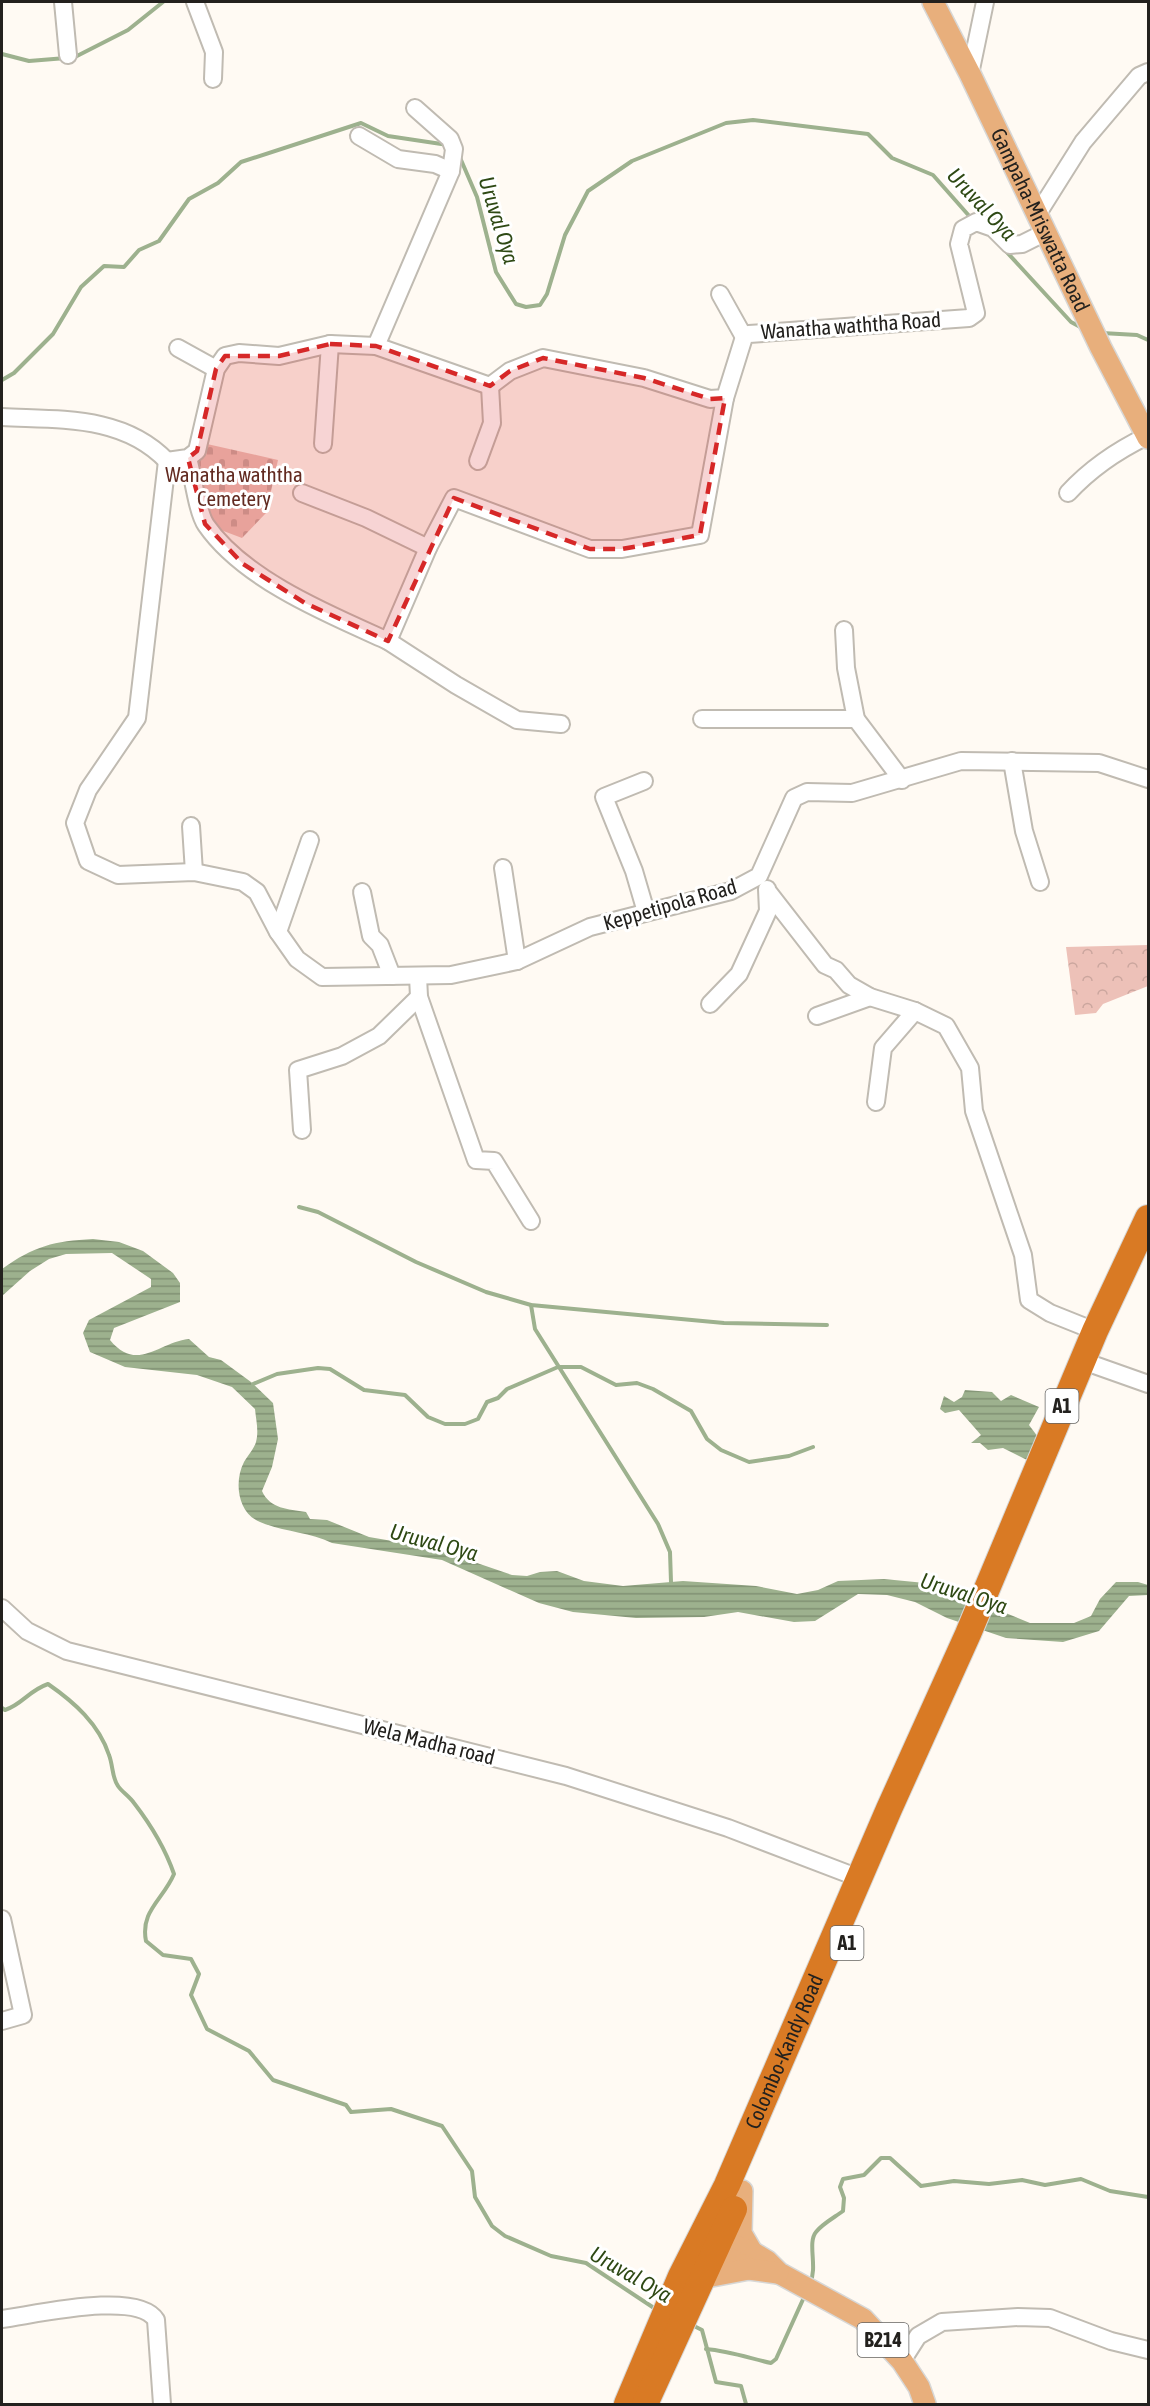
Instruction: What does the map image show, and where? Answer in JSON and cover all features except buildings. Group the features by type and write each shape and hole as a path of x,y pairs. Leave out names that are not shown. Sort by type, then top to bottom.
{"highway":[{"name":"A1","path":"1090,1363 1095,1331 1149,1218"},
{"name":"A1","path":"1090,1363 1149,1254"},
{"name":"Colombo-Kandy Road","path":"708,2241 742,2191 896,1812 976,1636 1090,1363"},
{"name":"Colombo-Kandy Road","path":"627,2404 654,2362 690,2287 744,2146 859,1878 896,1812"},
{"name":"Colombo-Kandy Road","path":"645,2404 654,2362"}],"main road":[{"name":"Gampaha-Mriswatta Road","path":"933,2 1148,437"},
{"path":"690,2287 751,2261 741,2234 742,2191"},
{"name":"B214","path":"708,2241 786,2277 863,2319 903,2361 919,2386 925,2404"}],"street":[{"path":"63,2 68,55"},
{"path":"195,2 214,52 213,79"},
{"path":"970,74 985,2"},
{"path":"1041,224 1083,142 1139,76 1149,72"},
{"path":"376,346 451,171 454,149 450,140 415,108"},
{"path":"359,136 398,159 435,164 451,171"},
{"name":"Wanatha waththa Road","path":"428,548 454,498 590,549 622,549 700,535 725,398 744,337 749,334 969,318 976,313 959,244 963,229 976,222 985,225 993,228 1010,245 1022,244 1041,224"},
{"path":"720,294 744,337"},
{"path":"323,444 330,344"},
{"path":"2,417 87,421 119,429 152,446 167,461 189,459 197,451 216,369 225,356 239,353 279,356 330,344 376,346 490,386"},
{"path":"178,348 216,369"},
{"path":"490,386 510,371 543,358 644,378 710,399 725,398"},
{"path":"478,461 492,423 490,386"},
{"path":"1068,492 1089,470 1120,449 1148,437"},
{"path":"189,459 205,524 243,564 305,603 388,641 456,685 517,720 561,724"},
{"name":"Keppetipola Road","path":"167,461 137,718 88,790 75,823 88,861 118,875 194,872 243,882 257,892 278,932 297,959 322,977 451,975 517,961 590,927 731,891 759,876 794,798 807,792 852,793 961,761 1099,763 1149,779"},
{"path":"302,493 366,518 428,548 388,641"},
{"path":"844,630 846,668 856,720 902,780"},
{"path":"702,720 856,720"},
{"path":"1012,761 1024,831 1040,882"},
{"path":"644,782 604,797 634,871 646,912"},
{"path":"191,826 194,872"},
{"path":"278,932 310,840"},
{"path":"503,867 517,961"},
{"path":"759,876 825,965 836,970 849,985 870,997 915,1011 946,1026 970,1068 974,1111 1023,1255 1029,1300 1050,1313 1095,1331"},
{"path":"362,892 371,936 380,945 393,976"},
{"path":"710,1004 739,974 768,910 769,892"},
{"path":"417,976 419,997 476,1160 494,1161 531,1221"},
{"path":"302,1130 298,1070 342,1056 379,1036 419,997"},
{"path":"817,1016 870,997"},
{"path":"876,1102 883,1048 915,1011"},
{"path":"1090,1363 1149,1384"},
{"name":"Wela Madha road","path":"2,1608 27,1631 67,1651 566,1776 728,1828 859,1878"},
{"path":"2,1919 23,2015 2,2021"},
{"path":"2,2319 105,2305 136,2306 152,2313 156,2320 162,2404"},
{"path":"903,2361 918,2336 942,2322 1018,2317 1050,2318 1111,2341 1149,2350"}],"highlighted area":[{"path":"330,344 376,346 490,386 510,371 543,358 644,378 710,399 725,398 700,535 622,549 590,549 454,498 388,641 305,603 243,564 205,524 188,458 197,451 216,369 225,356 279,356"}],"green space":[{"name":"Wanatha waththa Cemetery","path":"207,444 278,460 266,513 242,538 205,524 188,458"},
{"path":"1148,945 1148,986 1103,1004 1096,1013 1075,1015 1066,947"}],"shaded area":[{"path":"93,1239 119,1242 143,1251 173,1273 180,1283 180,1302 114,1328 110,1340 120,1350 139,1355 189,1339 209,1357 221,1360 251,1382 273,1403 278,1439 272,1467 262,1491 265,1497 275,1505 306,1512 310,1519 327,1520 369,1537 433,1548 512,1575 527,1576 540,1572 557,1571 584,1581 623,1586 683,1581 756,1586 797,1594 818,1590 838,1581 884,1579 925,1583 949,1590 1030,1623 1074,1623 1091,1616 1100,1599 1116,1582 1138,1582 1148,1585 1148,1595 1129,1596 1099,1631 1063,1642 1006,1638 947,1618 915,1602 887,1595 858,1594 815,1621 794,1622 738,1612 704,1617 636,1618 573,1612 539,1603 442,1560 332,1543 260,1522 246,1512 239,1487 241,1470 257,1438 255,1409 232,1387 197,1375 125,1367 90,1352 83,1333 89,1320 151,1287 151,1279 112,1253 66,1254 49,1259 30,1271 2,1296 2,1269 13,1261 45,1246"},
{"path":"965,1390 992,1392 1001,1401 1011,1395 1039,1407 1029,1425 1041,1441 1031,1462 1003,1448 988,1450 980,1443 971,1443 981,1435 959,1410 945,1413 940,1409 944,1396 954,1402 962,1397"}],"waterway":[{"path":"73,58 128,30 163,2"},
{"path":"2,54 29,61 66,58"},
{"name":"Uruval Oya","path":"458,153 477,197 496,272 516,304 526,307 540,305 547,294 565,235 588,191 632,161 726,123 753,120 868,134 892,158 933,175 971,218"},
{"name":"Uruval Oya","path":"2,380 14,373 53,334 81,287 104,266 124,267 139,250 159,241 189,199 218,183 241,162 361,123 388,136 448,145"},
{"name":"Uruval Oya","path":"1003,248 1071,322 1084,329"},
{"name":"Uruval Oya","path":"1102,333 1137,335 1148,340"},
{"path":"299,1207 318,1212 416,1262 486,1292 531,1305 724,1323 827,1325"},
{"path":"531,1305 535,1329 658,1524 670,1552 671,1582"},
{"path":"253,1384 277,1374 318,1368 330,1369 364,1390 405,1395 428,1417 445,1424 465,1424 478,1419 487,1402 498,1398 507,1389 558,1367 581,1367 616,1385 637,1383 653,1389 691,1411 707,1439 721,1450 749,1462 789,1456 813,1447"},
{"name":"Uruval Oya","path":"2,1708 5,1710 11,1707 48,1684 76,1706 99,1733 109,1755 116,1783 152,1828 174,1874 149,1913 145,1931 146,1941 163,1955 191,1959 199,1974 191,1995 207,2029 249,2051 273,2080 346,2105 351,2112 391,2109 442,2126 472,2171 475,2197 492,2226 505,2236 551,2256 586,2263 657,2310"},
{"path":"810,2283 813,2270 813,2237 822,2226 843,2211 844,2198 840,2187 843,2179 864,2175 881,2158 890,2158 921,2186 954,2181 989,2184 1022,2180 1045,2185 1081,2179 1110,2191 1148,2197"},
{"path":"706,2349 771,2363 776,2359 805,2295"},
{"name":"Uruval Oya","path":"692,2325 702,2330 716,2382 741,2386 746,2404"}]}
